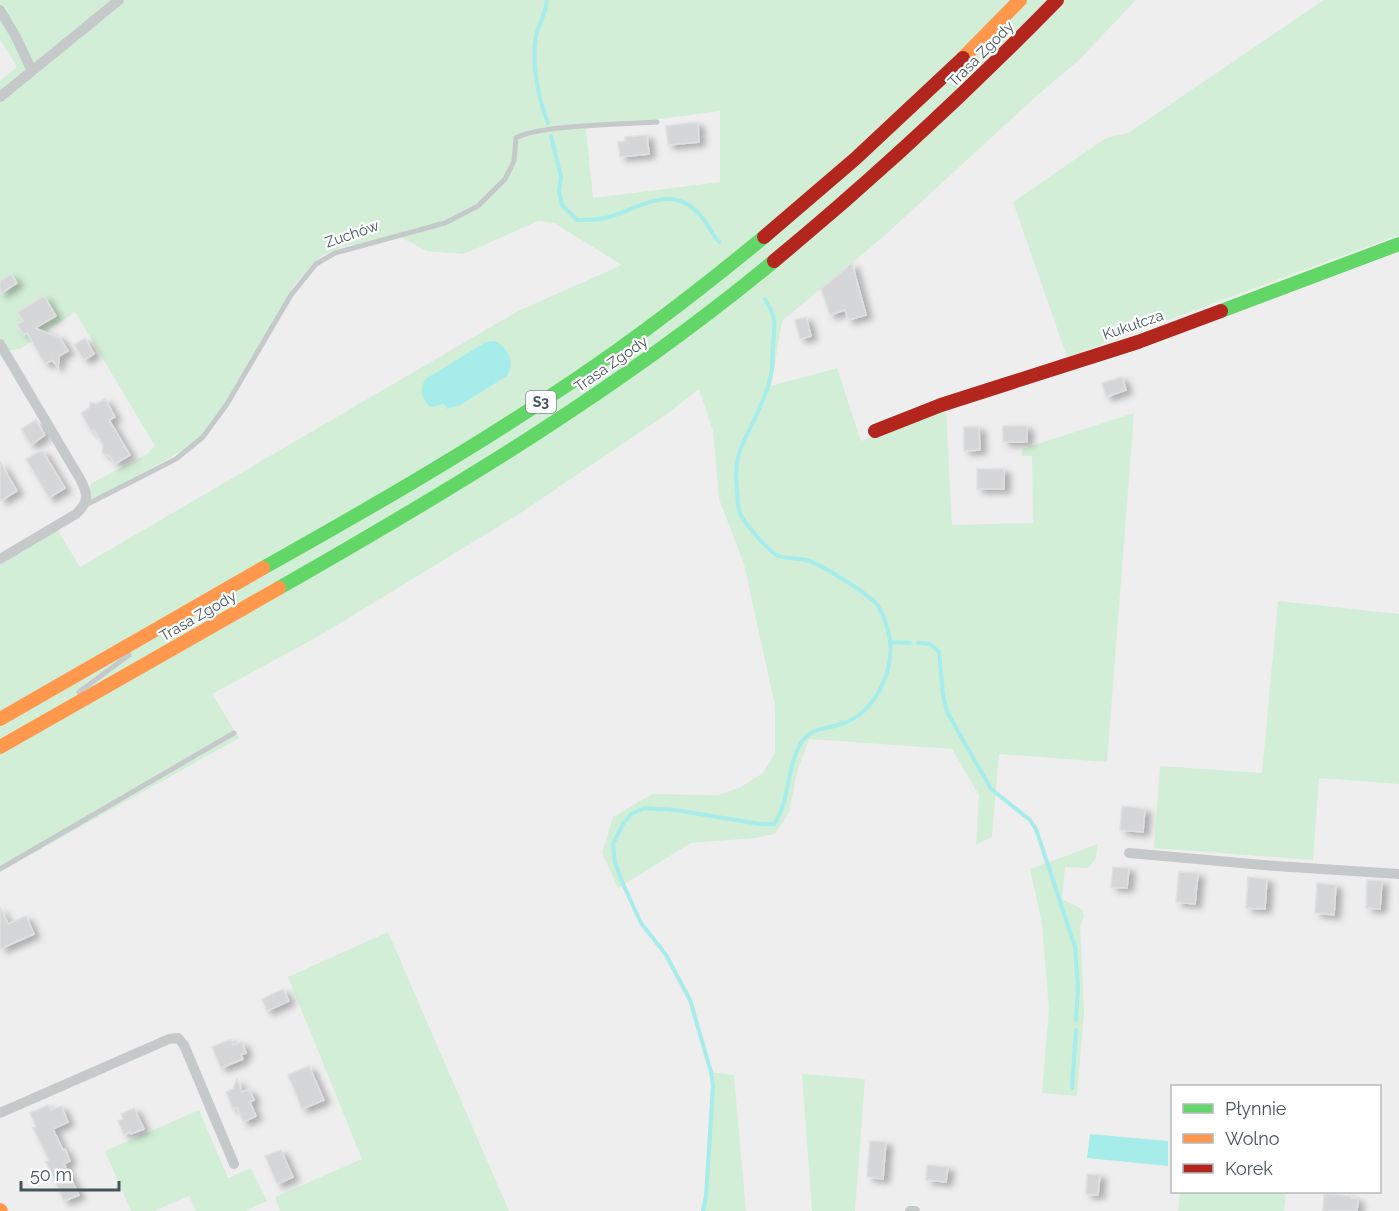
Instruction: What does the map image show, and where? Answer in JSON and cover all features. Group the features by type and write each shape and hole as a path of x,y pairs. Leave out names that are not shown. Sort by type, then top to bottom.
{"main road":[{"name":"Trasa Zgody","path":"0,718 475,444 554,394 629,341 796,210 968,53 1020,0"},
{"name":"Trasa Zgody","path":"6,744 489,465 566,415 681,334 733,295 855,194 949,109 1057,0"},
{"name":"Kukułcza","path":"875,431 940,405 1138,342 1399,244"}],"street":[{"path":"0,97 119,0"},
{"path":"0,10 32,71"},
{"path":"0,344 84,486 86,496 83,507"},
{"name":"Zuchów","path":"0,560 76,514 83,507"},
{"path":"1128,853 1399,874"},
{"path":"0,1113 169,1039 178,1038 184,1046 234,1164"},
{"path":"910,1210 915,1211"}],"lane":[{"name":"Zuchów","path":"83,507 176,459 202,437 228,404 291,295 316,264 335,253 445,223 478,206 505,179 514,161 516,138 523,134 554,129 657,122"},
{"path":"141,647 198,605"},
{"path":"146,656 210,628"},
{"path":"75,694 131,654"},
{"path":"72,688 135,661"},
{"path":"0,718 62,692"},
{"path":"6,744 66,701"},
{"path":"0,870 234,733"}],"green space":[{"path":"0,0 1136,0 1078,61 1032,100 882,238 782,321 771,386 837,368 861,441 946,409 952,525 1033,523 1032,456 1022,456 1022,449 1134,413 1107,762 999,754 992,837 976,845 979,795 952,749 809,739 797,772 789,813 775,834 755,838 691,843 618,888 602,853 613,817 652,794 718,795 739,788 763,773 775,753 775,706 744,564 719,499 713,431 699,389 667,414 519,514 319,636 212,694 239,738 0,872 0,561 55,526 80,567 518,311 622,265 554,223 538,221 464,254 427,251 400,237 344,246 321,256 294,285 237,387 198,442 90,502 90,484 147,454 155,446 75,312 20,349 5,351 0,343 0,81 17,67 0,40","holes":["720,111 720,182 593,198 586,129"]},
{"path":"1324,0 1399,0 1399,235 1067,357 1013,202 1106,138 1128,133"},
{"path":"1278,601 1399,614 1399,784 1319,778 1313,860 1154,848 1160,766 1262,773"},
{"path":"1098,844 1096,858 1088,868 1065,867 1062,899 1082,909 1084,917 1080,926 1084,1013 1077,1096 1042,1093 1049,1010 1042,924 1030,869"},
{"path":"388,932 509,1211 280,1211 275,1197 362,1159 288,977"},
{"path":"711,1072 734,1075 746,1211 703,1211 713,1086"},
{"path":"802,1074 865,1079 855,1211 812,1211"},
{"path":"199,1110 228,1178 251,1168 267,1201 245,1211 196,1211 189,1196 154,1211 131,1211 105,1151"},
{"path":"1180,1193 1286,1193 1284,1211 1178,1211"}],"water":[{"path":"495,341 504,348 509,356 510,366 507,376 460,405 447,409 444,404 431,407 428,404 423,397 422,389 427,378 486,342"},
{"path":"1090,1134 1168,1141 1168,1166 1087,1158"}],"building":[{"path":"698,123 699,142 668,145 666,126"},
{"path":"647,135 649,154 620,157 618,142 625,141 625,137"},
{"path":"852,263 866,315 848,320 845,310 830,315 821,289"},
{"path":"11,274 17,283 0,294 0,281"},
{"path":"44,296 56,316 35,328 60,338 68,351 59,356 58,368 52,360 45,364 27,333 24,335 17,324 23,321 17,312"},
{"path":"806,317 811,336 800,339 795,320"},
{"path":"85,338 94,354 84,360 74,345"},
{"path":"1122,377 1126,390 1106,397 1102,383"},
{"path":"105,399 115,417 109,420 130,455 115,464 109,455 102,453 103,445 94,429 91,431 81,413 89,408 90,402 96,404"},
{"path":"36,420 45,435 31,445 21,429"},
{"path":"1003,426 1027,426 1027,442 1003,442"},
{"path":"964,427 979,427 980,450 964,451"},
{"path":"42,450 65,488 49,498 26,459"},
{"path":"0,462 17,491 0,501"},
{"path":"977,469 1004,469 1004,489 977,489"},
{"path":"1122,806 1145,809 1143,832 1120,830"},
{"path":"1113,867 1129,868 1127,888 1111,887"},
{"path":"1179,872 1198,873 1195,904 1176,902"},
{"path":"1248,877 1267,879 1265,909 1246,908"},
{"path":"1367,880 1382,881 1380,909 1366,908"},
{"path":"1317,883 1336,885 1334,915 1315,913"},
{"path":"0,907 8,924 26,916 34,934 0,949"},
{"path":"283,989 289,1001 267,1011 262,999"},
{"path":"231,1039 233,1045 242,1042 246,1053 241,1055 243,1059 221,1068 212,1047"},
{"path":"309,1066 324,1100 302,1109 288,1075"},
{"path":"237,1079 242,1092 249,1089 254,1100 250,1102 256,1116 243,1122 237,1107 233,1109 226,1092 233,1089"},
{"path":"48,1105 51,1110 61,1106 68,1122 53,1129 70,1161 64,1164 79,1195 64,1201 46,1162 49,1161 33,1128 36,1127 30,1113"},
{"path":"134,1108 144,1129 124,1135 118,1121 123,1119 121,1114"},
{"path":"870,1141 886,1142 883,1179 867,1177"},
{"path":"281,1150 293,1177 277,1184 265,1156"},
{"path":"927,1165 948,1167 946,1182 926,1180"},
{"path":"1087,1174 1100,1175 1098,1195 1086,1194"},
{"path":"1324,1194 1351,1196 1351,1198 1358,1199 1357,1211 1323,1211"}],"waterway":[{"path":"547,0 536,36 534,58 538,91 548,123"},
{"path":"551,136 561,177 559,190 562,205 577,220 605,218 663,199 675,200 697,212 719,242"},
{"path":"703,1211 713,1086 711,1072 690,1000 666,955 641,923 615,862 613,844 631,814 645,808 774,824 783,806 796,753 804,738 813,732 853,719 863,711 879,691 889,666 890,653 886,623 873,601 822,567 806,560 775,554 757,537 740,513 736,476 739,454 765,396 772,369 774,322 765,299"},
{"path":"890,642 910,643"},
{"path":"918,643 930,644 939,652 947,712 991,789 1030,820 1036,829 1075,947 1078,987 1076,1020"},
{"path":"1072,1088 1076,1030"}],"traffic: fast":[{"path":"263,568 409,484 552,395 660,319 764,237"},
{"path":"1221,311 1399,244"},
{"path":"279,588 471,475 534,435 656,352 774,261"}],"traffic: slow":[{"path":"963,58 1020,0"},
{"path":"0,719 263,568"},
{"path":"0,747 279,588"}],"traffic: jam":[{"path":"774,261 919,134 1057,0"},
{"path":"764,237 855,159 963,58"},
{"path":"875,431 941,405 1138,342 1221,311"}]}
